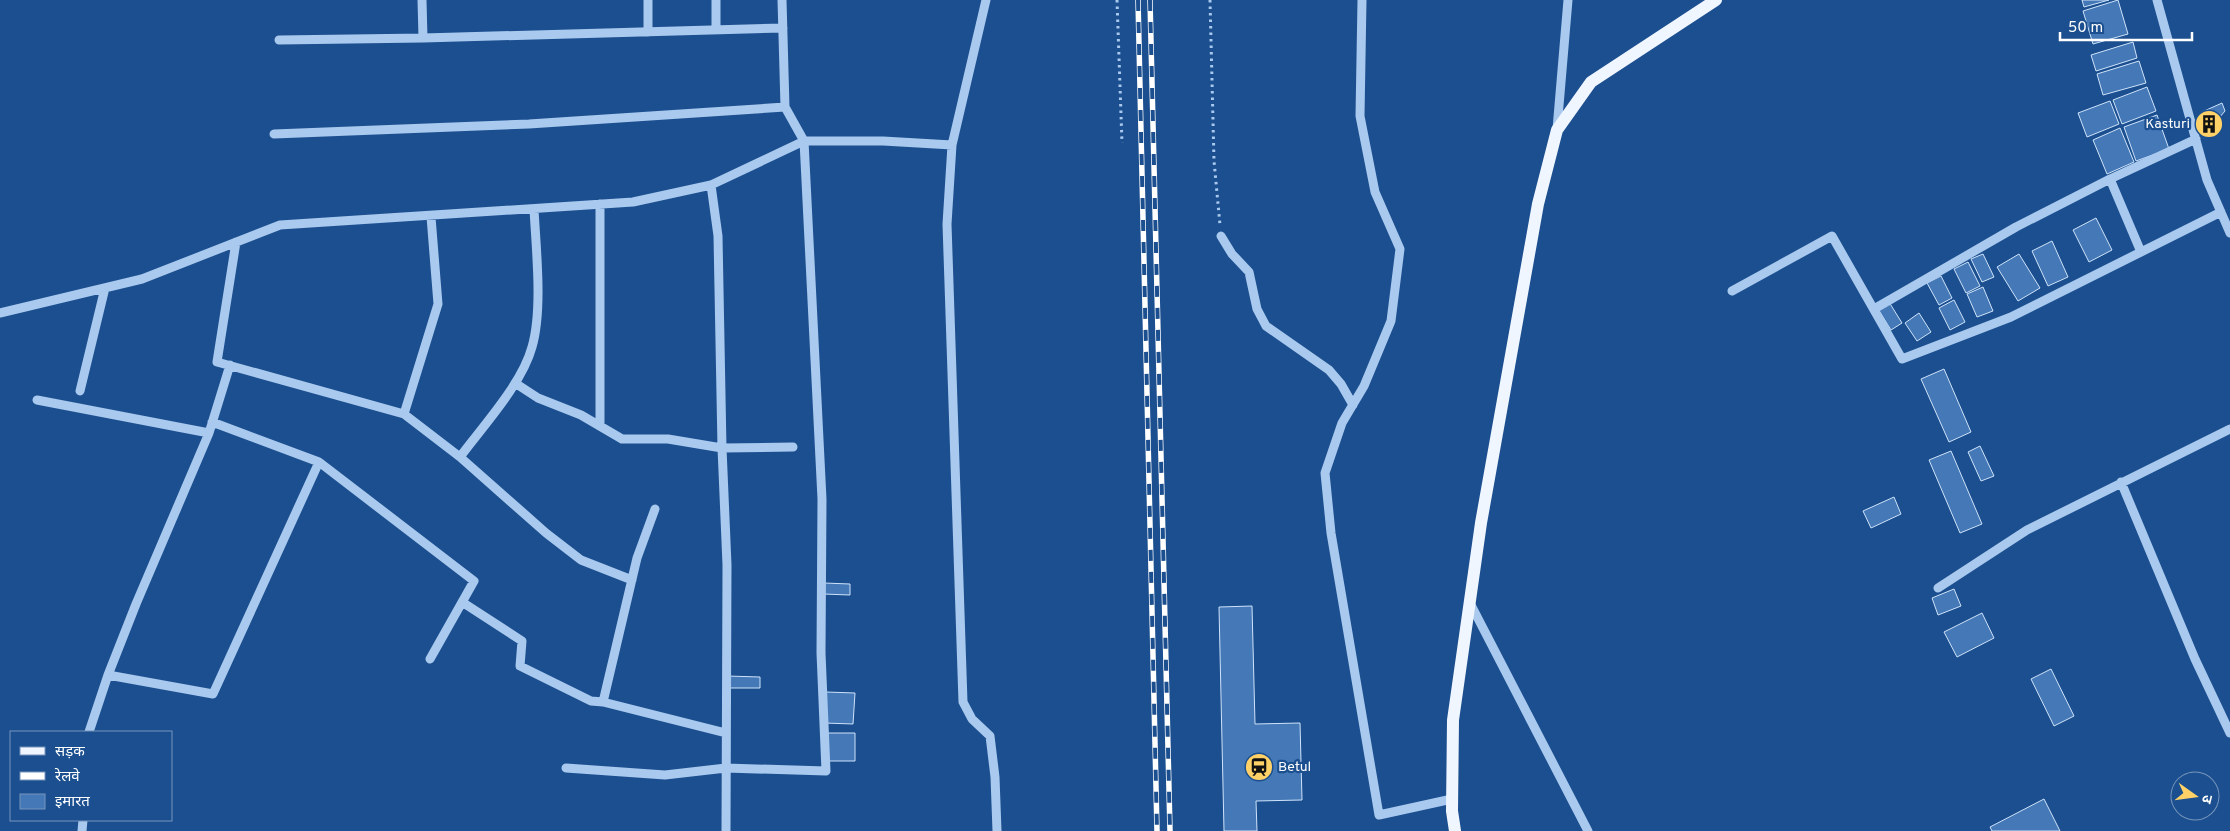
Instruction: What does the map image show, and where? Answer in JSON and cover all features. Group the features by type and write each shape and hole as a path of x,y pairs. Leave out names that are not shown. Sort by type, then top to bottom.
{"main road":[{"path":"1454,831 1452,799 1453,720 1483,513 1538,204 1557,130 1591,82 1716,0"}],"street":[{"path":"422,0 423,38"},
{"path":"648,0 648,32"},
{"path":"716,0 716,30"},
{"path":"566,768 665,775 726,768 826,771 821,653 822,499 804,141 785,107 782,0"},
{"path":"986,0 952,145 947,224 963,702 972,719 990,736 995,777 997,831"},
{"path":"1362,0 1360,116 1375,192 1400,249 1391,321 1364,386 1342,423 1325,473 1331,533 1379,814 1452,799"},
{"path":"1557,130 1568,0"},
{"path":"2158,0 2207,180 2230,233"},
{"path":"279,40 783,28"},
{"path":"274,134 519,124 785,107"},
{"path":"1874,310 2016,227 2110,179 2196,139"},
{"path":"0,313 142,279 280,225 431,217 633,202 711,184 804,141 883,140 952,145"},
{"path":"2110,179 2142,252"},
{"path":"711,184 718,236 722,448 727,565 726,831"},
{"path":"600,204 600,426"},
{"path":"460,456 515,383 532,348 538,283 534,209"},
{"path":"1732,291 1832,236 1902,360 2011,317 2221,212"},
{"path":"404,414 438,304 431,217"},
{"path":"1221,236 1232,254 1249,272 1257,309 1266,326 1329,370 1341,384 1353,405"},
{"path":"236,242 217,362 404,414 460,456 546,533 581,560 632,580"},
{"path":"80,391 104,288"},
{"path":"89,731 108,675 136,604 208,433 230,365"},
{"path":"515,383 538,398 581,415 622,439 668,439 722,448 793,447"},
{"path":"37,400 208,433"},
{"path":"212,422 319,462 474,581 430,659"},
{"path":"1938,588 2027,530 2230,428"},
{"path":"108,675 212,694 319,462"},
{"path":"2121,482 2195,659 2230,733"},
{"path":"602,702 636,558 655,509"},
{"path":"462,602 522,641 520,666 591,701 602,702 726,733"},
{"path":"1470,603 1588,831"}],"path":[{"path":"1117,0 1122,143"},
{"path":"1210,0 1214,161 1221,236"}],"building":[{"path":"2082,0 2109,0 2084,7"},
{"path":"2118,0 2128,34 2093,44 2083,11"},
{"path":"2133,42 2137,58 2096,71 2091,55"},
{"path":"2139,61 2146,83 2103,95 2097,74"},
{"path":"2147,87 2156,111 2122,124 2113,100"},
{"path":"2110,101 2119,124 2087,137 2078,113"},
{"name":"Kasturi","path":"2222,103 2225,111 2207,132 2202,112"},
{"path":"2157,115 2169,149 2136,161 2124,127"},
{"path":"2120,128 2134,162 2107,174 2093,140"},
{"path":"2096,218 2112,250 2089,262 2073,230"},
{"path":"2052,241 2068,277 2048,286 2032,251"},
{"path":"1983,254 1994,277 1982,282 1971,259"},
{"path":"2019,254 2040,288 2018,301 1997,267"},
{"path":"1968,262 1980,286 1966,293 1954,269"},
{"path":"1941,276 1952,298 1939,305 1927,283"},
{"path":"1983,287 1993,311 1977,317 1967,294"},
{"path":"1954,300 1965,322 1950,330 1939,308"},
{"path":"1889,302 1902,323 1891,330 1878,309"},
{"path":"1919,313 1931,332 1917,341 1905,323"},
{"path":"1944,369 1971,432 1949,442 1921,379"},
{"path":"1980,446 1994,476 1981,481 1968,452"},
{"path":"1951,451 1982,524 1960,533 1929,460"},
{"path":"1894,497 1901,514 1871,528 1863,511"},
{"path":"824,583 850,584 850,595 823,594"},
{"path":"1954,589 1961,606 1938,615 1932,598"},
{"path":"1252,606 1255,724 1300,723 1302,800 1256,801 1257,831 1224,831 1219,607"},
{"path":"1982,613 1994,638 1957,657 1944,632"},
{"path":"2051,669 2074,716 2054,726 2031,679"},
{"path":"727,676 760,677 760,688 727,688"},
{"path":"826,692 855,693 853,724 824,723"},
{"path":"828,733 855,733 855,761 828,761"},
{"path":"2044,799 2060,831 1992,831 1990,827"}],"railway":[{"path":"1138,0 1157,831"},
{"path":"1150,0 1170,831"}],"place":[{"name":"Kasturi","path":"2209,124"},
{"name":"Betul","path":"1259,767"}]}
